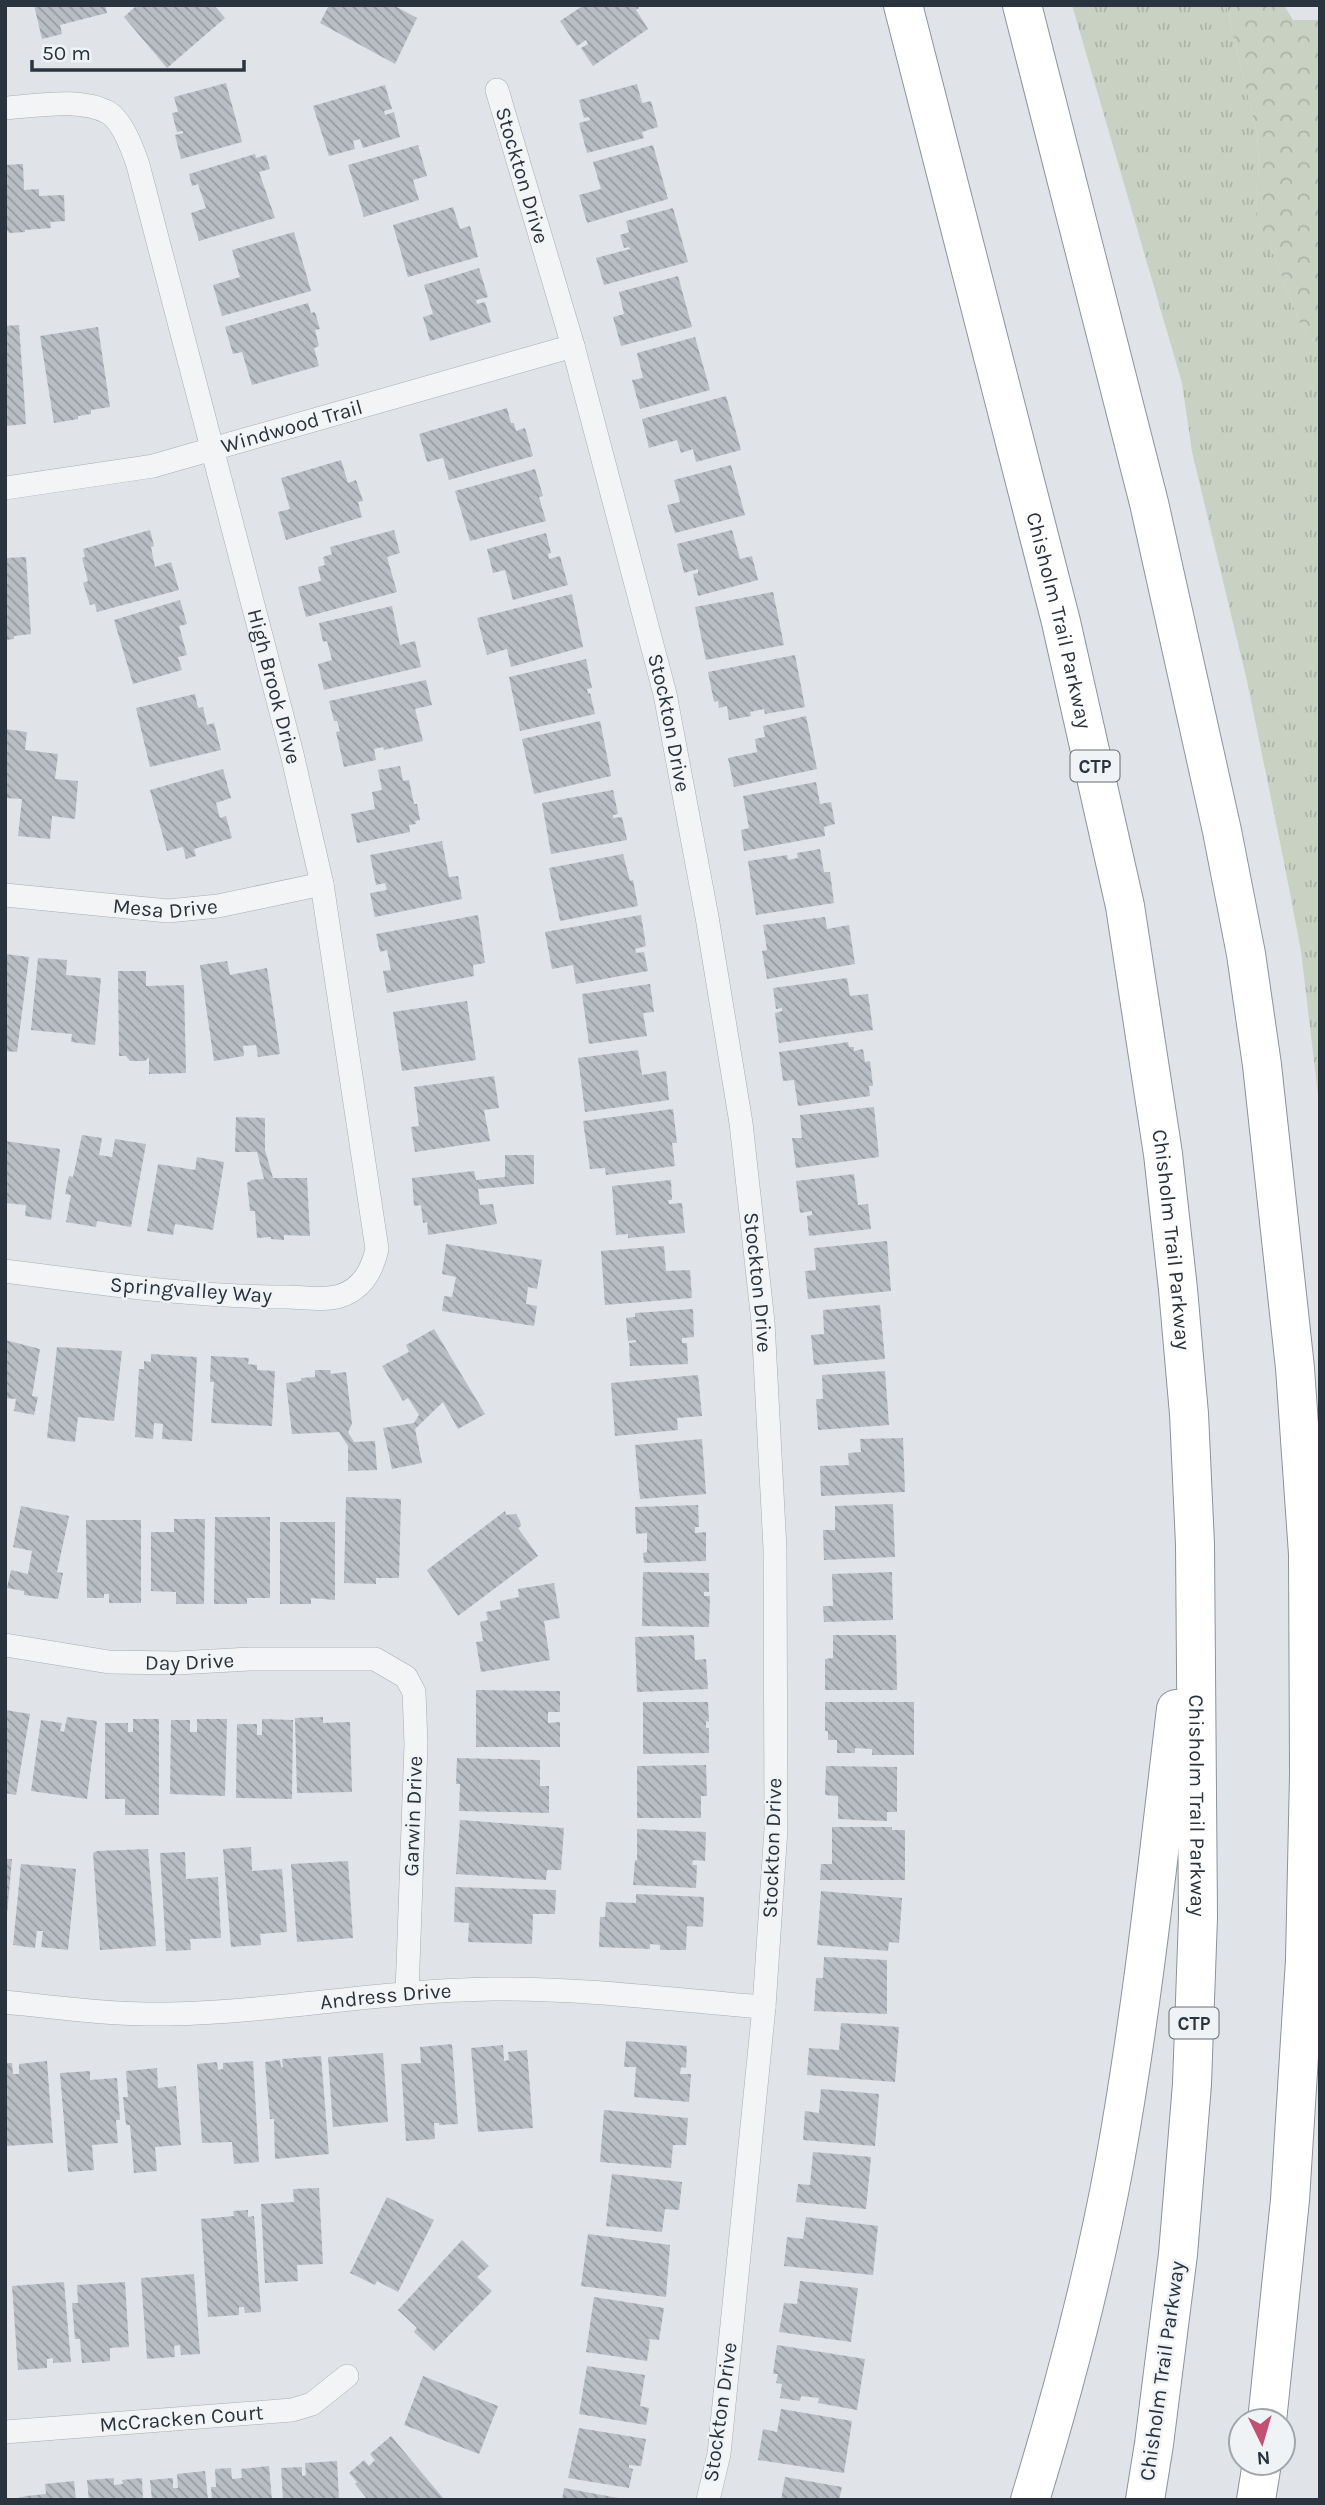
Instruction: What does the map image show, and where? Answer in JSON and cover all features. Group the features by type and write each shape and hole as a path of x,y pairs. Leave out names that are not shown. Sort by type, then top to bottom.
{"highway":[{"name":"Chisholm Trail Parkway","path":"903,5 1064,635 1125,906 1161,1141 1177,1276 1189,1414 1195,1544 1198,1917 1192,2084 1178,2254 1154,2444 1144,2500"},
{"path":"1022,5 1145,489 1187,670 1243,940 1268,1107 1295,1368 1308,1554 1309,1774 1305,1960 1291,2186 1268,2407"},
{"path":"1268,1107 1320,1366"},
{"path":"1030,2500 1077,2331 1114,2161 1152,1908 1195,1544"},
{"path":"1256,2500 1260,2477"}],"street":[{"name":"Stockton Drive","path":"497,90 573,346 665,694 707,917 743,1136 763,1322 775,1549 776,1829 764,2007 719,2454 708,2500"},
{"name":"High Brook Drive","path":"5,108 88,105 111,114 130,141 138,165 210,449 292,754 322,884 375,1232 377,1249 374,1266 369,1274"},
{"name":"Windwood Trail","path":"5,488 153,466 573,346"},
{"name":"Mesa Drive","path":"5,895 168,911 218,906 322,884"},
{"name":"Springvalley Way","path":"5,1271 157,1291 270,1297 337,1297 356,1289 369,1274"},
{"name":"Day Drive","path":"5,1645 109,1662 375,1659"},
{"name":"Garwin Drive","path":"375,1659 406,1677 414,1692 416,1744 407,1993"},
{"name":"Andress Drive","path":"5,2002 115,2014 172,2014 407,1993 494,1989 564,1991 764,2007"},
{"name":"McCracken Court","path":"5,2432 292,2410 312,2404 346,2376"}],"green space":[{"path":"1072,5 1226,5 1257,133 1259,164 1256,216 1299,321 1306,334 1320,345 1320,1112 1301,951 1247,681 1192,452 1182,383"},
{"path":"1226,5 1284,5 1293,20 1320,20 1320,345 1306,334 1299,321 1256,216 1259,164 1257,133"}],"building":[{"path":"34,5 105,5 107,13 60,25 62,34 42,39"},
{"path":"137,5 214,5 225,18 167,68 124,17"},
{"path":"329,5 393,5 417,18 395,64 320,23"},
{"path":"584,5 637,5 639,8 636,10 648,29 593,66 581,48 588,44 586,40 577,46 560,21"},
{"path":"226,83 242,142 181,159 175,135 183,131 177,132 172,113 178,112 174,97"},
{"path":"637,84 642,103 651,101 658,127 642,132 644,138 587,153 579,123 590,120 589,117 584,118 579,100"},
{"path":"385,85 392,109 384,111 385,115 394,112 400,137 363,148 360,139 353,141 355,149 329,156 313,106"},
{"path":"418,145 427,176 413,180 419,200 364,217 348,165"},
{"path":"653,145 668,199 587,223 579,195 601,189 593,162"},
{"path":"255,154 256,158 266,155 270,169 259,172 275,218 199,241 191,213 206,208 198,184 192,186 189,174"},
{"path":"23,164 24,190 39,189 39,196 64,195 65,221 50,222 51,228 25,232 5,231 5,165"},
{"path":"453,207 460,229 470,226 478,257 408,277 393,225"},
{"path":"673,208 688,262 604,285 596,258 630,249 624,248 620,235 629,232 626,221"},
{"path":"294,232 311,291 222,316 213,285 240,277 232,250"},
{"path":"479,268 488,297 476,300 477,304 485,302 491,322 430,341 423,317 433,314 424,285"},
{"path":"678,276 692,327 621,346 613,317 624,314 619,292"},
{"path":"308,303 311,313 315,312 320,329 315,330 319,346 314,348 319,366 252,385 242,352 233,354 225,327"},
{"path":"19,325 26,424 6,426 5,326"},
{"path":"98,327 110,407 91,410 91,414 78,416 78,419 54,423 40,336"},
{"path":"695,337 710,390 640,409 632,380 643,378 637,353"},
{"path":"726,396 741,450 696,462 693,449 681,453 677,440 649,448 642,419"},
{"path":"507,408 516,431 525,428 533,456 449,480 443,458 427,462 419,434"},
{"path":"341,460 348,483 356,480 363,501 358,502 362,517 286,540 278,512 290,509 281,478"},
{"path":"731,465 745,515 675,533 667,505 680,502 674,480"},
{"path":"535,469 543,496 539,497 546,521 470,541 455,491"},
{"path":"150,530 155,567 171,562 179,590 97,612 95,604 90,605 83,583 88,581 82,558 85,557 83,549"},
{"path":"394,530 400,553 387,557 397,592 306,617 298,587 321,581 318,567 325,565 323,557 332,554 330,547"},
{"path":"732,530 740,559 752,556 758,580 698,596 693,574 698,573 698,569 684,573 677,544"},
{"path":"546,533 551,553 548,554 549,559 560,556 568,585 513,600 505,570 493,573 487,549"},
{"path":"26,557 31,634 5,640 5,558"},
{"path":"773,592 784,645 706,660 695,607"},
{"path":"572,594 583,647 511,667 507,649 487,655 477,618"},
{"path":"180,600 187,624 179,626 187,655 178,657 182,670 133,684 114,620"},
{"path":"392,606 400,645 415,641 421,667 324,690 318,664 332,660 327,641 323,642 319,623"},
{"path":"795,655 805,707 765,714 764,709 750,712 751,716 729,720 727,706 719,708 718,701 714,702 708,672"},
{"path":"586,659 592,688 587,689 595,714 520,731 509,677"},
{"path":"426,680 432,705 415,709 423,741 384,750 383,747 374,749 376,760 344,767 336,732 340,731 337,721 334,721 329,701"},
{"path":"195,694 198,708 203,707 207,725 214,723 221,750 150,767 136,708"},
{"path":"806,716 817,769 734,787 728,758 757,752 755,739 765,737 763,726"},
{"path":"600,721 611,776 534,794 522,739"},
{"path":"5,729 27,732 25,750 58,754 55,779 78,781 75,819 52,816 50,839 18,836 22,799 5,798"},
{"path":"400,766 403,781 409,780 420,820 409,825 410,832 357,843 351,814 375,809 372,792 382,790 378,770"},
{"path":"223,769 231,798 216,803 220,818 226,816 232,838 194,849 196,856 186,859 183,847 167,851 150,790"},
{"path":"816,782 820,804 831,802 835,824 824,827 825,836 744,851 741,830 749,828 743,796"},
{"path":"613,790 618,814 613,815 613,818 622,817 627,840 551,854 542,803"},
{"path":"442,841 449,877 458,876 462,899 375,917 370,893 387,890 385,883 376,885 370,855"},
{"path":"820,849 824,872 830,872 834,903 756,915 748,861 787,855 788,860 798,858 797,853"},
{"path":"623,854 630,881 633,880 638,906 560,921 549,868"},
{"path":"478,915 485,963 473,965 474,976 387,993 383,971 391,970 387,950 380,952 376,934"},
{"path":"641,915 646,946 635,949 636,953 644,952 648,971 576,984 573,965 552,969 545,932"},
{"path":"825,917 827,929 849,925 855,964 767,979 762,951 767,950 763,925"},
{"path":"5,954 29,957 17,1052 5,1051"},
{"path":"38,958 67,960 66,975 101,978 95,1045 71,1042 72,1034 31,1030"},
{"path":"227,961 230,975 267,968 280,1054 258,1057 256,1045 243,1046 244,1056 214,1061 200,965"},
{"path":"118,971 146,971 146,986 184,985 186,1073 149,1074 149,1057 145,1061 130,1061 126,1056 119,1056"},
{"path":"847,978 850,996 868,994 873,1030 779,1043 775,1013 782,1011 782,1008 776,1009 773,988"},
{"path":"650,984 654,1012 643,1013 647,1036 589,1044 582,994"},
{"path":"467,1001 476,1060 402,1071 393,1012"},
{"path":"848,1042 849,1047 854,1047 854,1051 863,1049 865,1062 870,1061 873,1086 869,1086 870,1096 798,1106 794,1080 783,1081 779,1052"},
{"path":"638,1050 642,1075 666,1071 669,1100 585,1112 578,1058"},
{"path":"494,1076 499,1108 484,1110 490,1141 415,1152 411,1127 419,1126 414,1087"},
{"path":"874,1107 879,1157 796,1168 792,1138 802,1138 800,1115"},
{"path":"673,1109 677,1143 672,1143 675,1166 606,1175 605,1168 590,1169 583,1121"},
{"path":"236,1117 265,1118 265,1150 273,1178 307,1178 310,1236 284,1235 284,1240 257,1238 255,1211 250,1211 247,1183 264,1179 257,1152 235,1152"},
{"path":"82,1135 102,1138 99,1155 112,1157 115,1139 146,1144 131,1227 97,1221 96,1227 66,1222 71,1195 65,1194 69,1176 73,1177"},
{"path":"5,1141 60,1149 51,1220 25,1216 26,1205 5,1203"},
{"path":"505,1155 534,1155 534,1184 478,1189 480,1205 493,1204 497,1224 428,1235 427,1222 423,1223 421,1205 414,1206 412,1178 474,1171 476,1180 505,1177"},
{"path":"197,1157 224,1162 213,1230 175,1224 173,1235 147,1231 158,1164 195,1170"},
{"path":"854,1174 858,1205 868,1204 871,1229 809,1236 807,1216 812,1215 812,1211 800,1213 796,1181"},
{"path":"671,1180 672,1200 668,1200 669,1204 682,1203 685,1233 628,1238 628,1234 616,1235 612,1186"},
{"path":"887,1241 891,1291 808,1299 805,1271 816,1270 814,1248"},
{"path":"446,1244 542,1260 537,1289 528,1287 526,1304 537,1306 534,1326 442,1311 444,1296 452,1297 456,1277 442,1274"},
{"path":"664,1246 666,1271 690,1270 692,1298 605,1305 601,1251"},
{"path":"880,1305 885,1359 814,1365 811,1335 824,1334 823,1310"},
{"path":"693,1309 694,1337 682,1338 682,1343 687,1343 688,1364 630,1366 629,1343 636,1340 628,1341 626,1318 635,1317 635,1313"},
{"path":"434,1329 485,1414 458,1429 443,1402 415,1429 422,1463 392,1469 383,1428 414,1423 419,1415 408,1398 403,1401 382,1366 409,1352 406,1345"},
{"path":"5,1340 40,1349 32,1396 38,1397 34,1415 14,1411 16,1399 5,1398"},
{"path":"57,1347 122,1351 114,1421 78,1417 75,1442 47,1438"},
{"path":"151,1354 197,1357 192,1441 162,1439 163,1424 154,1423 153,1439 135,1437 139,1369 144,1369 144,1361 151,1362"},
{"path":"211,1356 249,1358 248,1364 257,1365 257,1370 275,1371 272,1426 211,1423 214,1382 210,1382"},
{"path":"315,1370 330,1370 331,1374 346,1372 352,1424 348,1432 354,1442 375,1441 377,1470 348,1471 348,1446 339,1432 292,1434 286,1383 315,1377"},
{"path":"885,1371 889,1425 818,1430 816,1399 823,1399 822,1375"},
{"path":"698,1375 702,1416 677,1418 678,1430 615,1436 611,1383"},
{"path":"903,1438 905,1492 821,1496 820,1466 849,1465 848,1453 861,1452 860,1439"},
{"path":"702,1439 706,1494 640,1499 635,1445"},
{"path":"346,1497 401,1499 399,1578 376,1578 376,1584 344,1583"},
{"path":"893,1504 895,1557 824,1560 823,1530 835,1530 835,1506"},
{"path":"698,1505 699,1527 695,1527 695,1533 706,1532 706,1561 644,1563 647,1533 636,1534 635,1507"},
{"path":"21,1506 69,1516 57,1572 63,1573 58,1599 24,1595 24,1591 7,1588 11,1570 28,1574 32,1551 13,1547"},
{"path":"505,1511 506,1515 516,1514 521,1526 518,1528 538,1556 458,1616 427,1570"},
{"path":"215,1517 270,1517 270,1598 247,1598 247,1604 214,1604"},
{"path":"174,1519 205,1519 204,1604 176,1604 176,1592 151,1591 151,1532 174,1532"},
{"path":"86,1520 141,1520 141,1603 109,1603 109,1594 104,1594 104,1598 87,1598"},
{"path":"280,1522 335,1522 335,1600 311,1598 311,1604 280,1604"},
{"path":"643,1572 709,1573 709,1592 704,1592 704,1596 710,1596 709,1627 642,1626"},
{"path":"892,1572 893,1620 824,1622 823,1606 833,1606 832,1574"},
{"path":"554,1583 560,1618 544,1621 550,1660 481,1672 476,1642 483,1641 480,1622 488,1620 486,1612 501,1609 500,1601 519,1597 518,1589"},
{"path":"694,1635 695,1660 706,1659 708,1689 637,1692 635,1637"},
{"path":"833,1635 896,1635 897,1690 825,1690 825,1659 833,1658"},
{"path":"476,1690 560,1691 560,1712 548,1712 548,1723 560,1722 560,1747 476,1747"},
{"path":"643,1702 708,1702 709,1722 706,1721 706,1728 709,1728 709,1753 643,1754"},
{"path":"825,1702 914,1702 914,1755 872,1755 872,1749 855,1748 855,1753 837,1753 837,1740 828,1740 828,1731 825,1731"},
{"path":"5,1710 30,1714 16,1795 5,1793"},
{"path":"67,1717 97,1721 87,1799 31,1791 41,1720 62,1723 60,1731 64,1732"},
{"path":"323,1717 323,1723 350,1722 352,1792 297,1793 295,1718"},
{"path":"133,1719 159,1719 159,1815 125,1815 125,1799 105,1799 105,1723 128,1723 128,1732 133,1732"},
{"path":"197,1719 227,1719 225,1796 170,1794 171,1720 190,1720 190,1732 197,1732"},
{"path":"262,1719 293,1720 292,1799 236,1798 237,1724 257,1724 257,1735 262,1735"},
{"path":"457,1758 540,1760 540,1786 549,1786 549,1813 459,1811"},
{"path":"706,1765 707,1796 701,1796 701,1818 637,1818 637,1766"},
{"path":"826,1766 897,1767 897,1812 887,1812 887,1821 838,1819 838,1796 825,1795"},
{"path":"460,1820 564,1828 561,1870 547,1870 546,1880 456,1874"},
{"path":"832,1827 892,1827 892,1830 905,1830 905,1880 820,1880 821,1864 832,1864"},
{"path":"637,1829 706,1832 705,1861 693,1860 692,1865 697,1865 696,1888 633,1885 635,1860 637,1861"},
{"path":"251,1847 252,1871 282,1869 287,1932 260,1934 261,1945 231,1947 223,1849"},
{"path":"148,1849 156,1946 100,1950 93,1853"},
{"path":"185,1852 186,1879 218,1877 221,1938 190,1939 191,1950 166,1951 160,1853"},
{"path":"5,1859 12,1859 7,1914 5,1914"},
{"path":"348,1861 353,1938 297,1942 291,1864"},
{"path":"21,1864 76,1869 68,1950 41,1947 43,1931 37,1931 35,1948 13,1945"},
{"path":"455,1887 556,1890 555,1914 533,1914 532,1944 468,1942 469,1923 454,1922"},
{"path":"821,1891 902,1898 899,1943 889,1942 888,1951 817,1945"},
{"path":"636,1894 704,1897 703,1927 687,1926 686,1950 660,1950 660,1945 650,1944 650,1949 599,1947 600,1917 605,1917 606,1902 636,1903"},
{"path":"824,1957 887,1960 887,2014 814,2011 816,1978 823,1978"},
{"path":"841,2023 899,2027 895,2082 807,2075 809,2048 839,2050"},
{"path":"626,2041 687,2046 686,2068 681,2067 680,2074 691,2074 689,2102 634,2097 636,2067 624,2067"},
{"path":"452,2044 458,2124 434,2123 435,2139 406,2141 401,2064 421,2063 420,2047"},
{"path":"503,2045 504,2061 509,2060 508,2052 527,2050 533,2128 478,2132 471,2048"},
{"path":"383,2053 388,2122 333,2127 328,2057"},
{"path":"321,2056 329,2154 275,2159 274,2119 270,2119 265,2062 280,2060 283,2068 282,2059"},
{"path":"47,2061 53,2143 5,2146 5,2063 12,2063 13,2074 19,2074 19,2064"},
{"path":"253,2061 259,2162 234,2164 232,2142 202,2143 197,2064 217,2062 218,2070 223,2069 223,2063"},
{"path":"157,2068 158,2088 176,2086 181,2145 155,2147 157,2171 134,2173 130,2125 126,2125 123,2097 128,2097 126,2071"},
{"path":"90,2071 90,2080 117,2078 120,2120 116,2120 118,2143 92,2145 94,2170 68,2172 60,2073"},
{"path":"821,2089 879,2094 875,2146 803,2140 805,2111 819,2113"},
{"path":"604,2110 688,2118 686,2145 673,2145 671,2168 600,2162"},
{"path":"813,2152 871,2157 866,2209 796,2202 798,2184 810,2185"},
{"path":"612,2174 682,2182 679,2210 665,2209 662,2232 606,2226"},
{"path":"319,2188 323,2264 297,2265 298,2281 265,2283 261,2204 294,2202 293,2189"},
{"path":"387,2197 434,2220 398,2292 377,2281 375,2285 350,2273"},
{"path":"248,2210 248,2217 254,2216 261,2312 245,2313 244,2307 239,2307 239,2315 208,2317 201,2219 234,2216 233,2211"},
{"path":"806,2217 878,2226 873,2275 784,2266 787,2237 803,2239"},
{"path":"588,2234 670,2245 666,2297 581,2286"},
{"path":"462,2240 489,2266 477,2277 492,2291 434,2351 414,2332 417,2328 398,2310"},
{"path":"194,2274 200,2354 181,2355 180,2345 174,2346 175,2357 147,2359 141,2278"},
{"path":"800,2281 858,2288 851,2342 779,2332 784,2303 797,2304"},
{"path":"64,2282 71,2362 53,2363 53,2358 47,2359 47,2368 18,2370 12,2286"},
{"path":"125,2282 129,2347 110,2348 110,2361 82,2363 80,2339 75,2339 72,2303 78,2303 77,2285"},
{"path":"594,2297 664,2308 659,2340 647,2339 650,2341 647,2361 586,2352"},
{"path":"777,2345 865,2359 857,2410 818,2403 819,2398 801,2396 800,2401 780,2398 782,2384 776,2383 778,2374 773,2374"},
{"path":"587,2366 645,2375 640,2406 649,2408 646,2425 579,2414"},
{"path":"423,2376 498,2406 479,2454 404,2425"},
{"path":"781,2409 852,2421 844,2473 758,2460 763,2429 777,2432"},
{"path":"579,2428 646,2439 641,2466 629,2465 629,2468 633,2469 629,2488 568,2478"},
{"path":"391,2436 443,2498 368,2500 349,2473 364,2460 369,2466 375,2460 370,2454"},
{"path":"337,2461 339,2500 283,2500 281,2468 302,2467 302,2476 306,2475 305,2463"},
{"path":"269,2466 272,2500 212,2500 211,2487 216,2487 215,2469 231,2468 232,2479 242,2478 241,2469"},
{"path":"205,2471 208,2500 152,2500 150,2480 173,2478 173,2488 178,2488 177,2474"},
{"path":"785,2477 842,2487 839,2500 781,2500"},
{"path":"114,2478 114,2485 123,2484 122,2480 142,2478 143,2500 89,2500 87,2480"},
{"path":"74,2481 76,2500 18,2500 26,2496 46,2494 45,2484"},
{"path":"564,2488 618,2498 618,2500 562,2500"}]}
